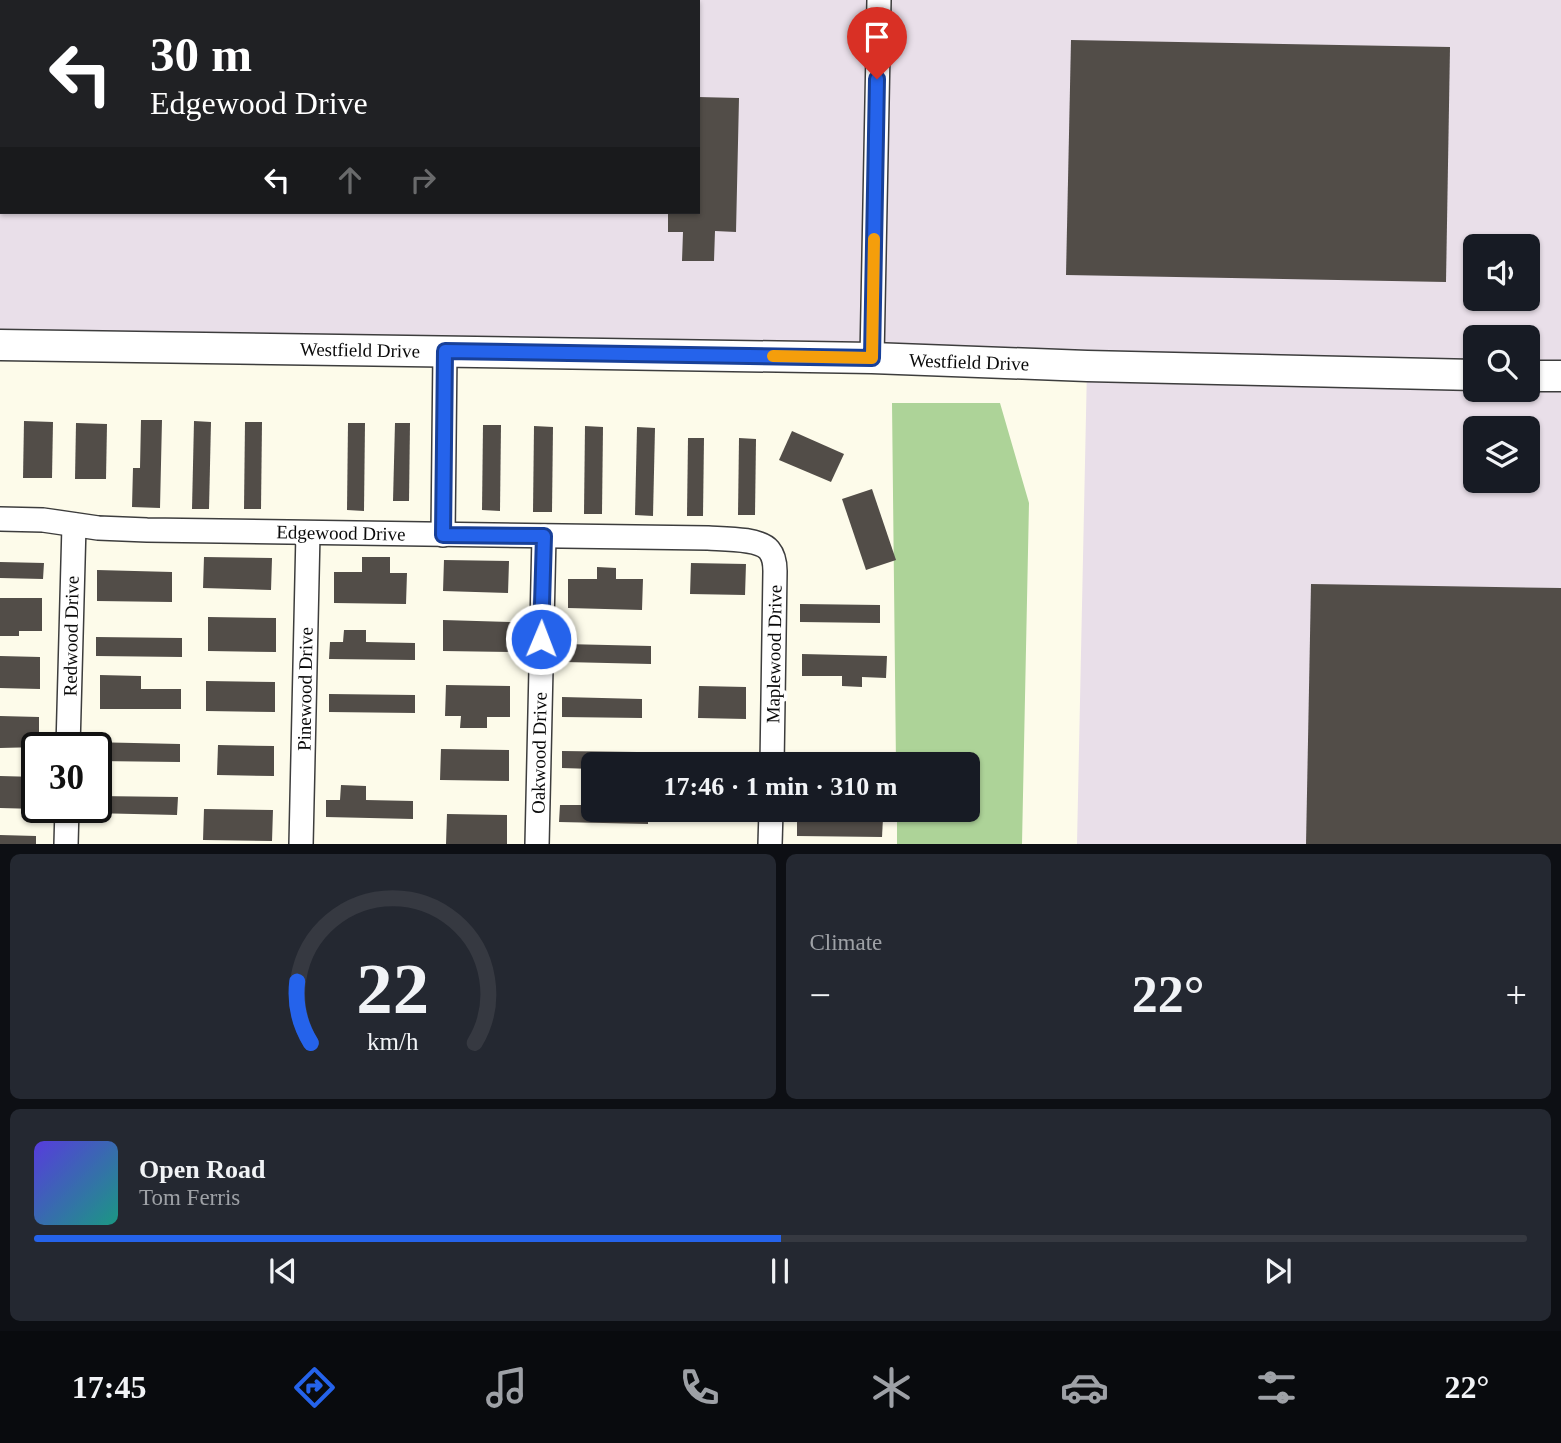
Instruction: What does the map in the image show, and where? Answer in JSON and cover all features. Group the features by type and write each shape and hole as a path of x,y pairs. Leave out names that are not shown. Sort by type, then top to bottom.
{"street":[{"path":"872,358 878,0"},
{"name":"Westfield Drive","path":"0,345 872,358 1463,375"},
{"path":"443,535 445,351"},
{"path":"1540,376 1561,376"},
{"name":"Edgewood Drive","path":"0,519 43,520 148,530 708,538 765,546"},
{"name":"Redwood Drive","path":"68,732 74,525"},
{"name":"Pinewood Drive","path":"301,844 308,533"},
{"name":"Oakwood Drive","path":"537,844 544,536"},
{"name":"Maplewood Drive","path":"765,546 771,551 775,571 772,752"},
{"path":"771,822 771,844"},
{"path":"66,844 67,823"}],"shaded area":[{"path":"700,0 1561,0 1561,844 1077,844 1087,367 0,348 0,214 700,214"}],"green space":[{"path":"892,403 1000,403 1029,503 1022,844 897,844 897,822 980,822 980,752 896,752"}],"building":[{"path":"1071,40 1450,47 1446,282 1066,275"},
{"path":"700,97 739,98 736,232 715,231 714,261 682,261 683,232 668,232 668,214 700,214"},
{"path":"141,420 162,420 160,508 132,507 133,468 140,468"},
{"path":"24,421 53,422 52,478 23,478"},
{"path":"194,421 211,422 209,509 192,509"},
{"path":"245,422 262,422 261,509 244,509"},
{"path":"76,423 107,424 106,479 75,479"},
{"path":"348,423 365,423 364,511 347,510"},
{"path":"395,423 410,423 409,501 393,501"},
{"path":"483,425 501,425 500,511 482,510"},
{"path":"534,426 553,427 552,512 533,512"},
{"path":"585,426 603,427 602,514 584,514"},
{"path":"637,427 655,428 653,516 635,515"},
{"path":"792,431 844,454 831,482 779,460"},
{"path":"688,438 704,438 703,516 687,516"},
{"path":"739,438 756,439 755,515 738,515"},
{"path":"872,489 896,560 866,570 842,499"},
{"path":"204,557 272,558 271,590 203,588"},
{"path":"362,557 390,557 390,573 407,573 406,604 334,603 334,572 362,572"},
{"path":"444,560 509,561 508,593 443,591"},
{"path":"0,562 44,563 43,579 0,578"},
{"path":"691,563 746,564 745,595 690,594"},
{"path":"597,567 616,568 616,579 643,579 642,610 568,608 568,579 597,579"},
{"path":"97,570 172,572 172,602 97,601"},
{"path":"1311,584 1561,588 1561,844 1306,844"},
{"path":"0,598 42,598 42,631 19,631 19,636 0,636"},
{"path":"800,604 880,605 880,623 800,622"},
{"path":"208,617 276,618 276,652 208,651"},
{"path":"443,620 512,622 512,652 443,651"},
{"path":"344,630 366,630 366,642 415,643 415,660 329,659 330,642 343,642"},
{"path":"96,637 182,638 182,657 96,656"},
{"path":"564,644 651,646 651,664 564,662"},
{"path":"802,654 887,656 886,678 862,677 862,687 842,686 842,676 802,676"},
{"path":"0,656 40,657 40,689 0,688"},
{"path":"100,675 141,676 141,689 181,689 181,709 100,709"},
{"path":"206,681 275,682 275,712 206,711"},
{"path":"446,685 510,686 510,717 487,717 487,728 460,728 461,716 445,716"},
{"path":"699,686 746,687 746,719 698,718"},
{"path":"329,694 415,695 415,713 329,712"},
{"path":"562,697 642,699 642,718 562,717"},
{"path":"0,716 39,717 39,732 21,732 21,747 0,748"},
{"path":"112,743 180,744 180,762 112,761"},
{"path":"218,745 274,746 274,776 217,775"},
{"path":"441,749 509,750 509,781 440,780"},
{"path":"562,751 637,752 581,752 581,769 562,768"},
{"path":"0,776 21,777 21,809 0,808"},
{"path":"341,785 366,786 366,800 413,801 413,819 326,817 326,800 340,800"},
{"path":"112,796 178,797 177,815 112,813"},
{"path":"560,805 581,805 581,822 648,824 559,822"},
{"path":"204,809 273,810 272,841 203,840"},
{"path":"447,814 507,815 507,844 446,844"},
{"path":"797,822 883,822 882,837 797,836"},
{"path":"0,835 36,836 36,844 0,844"}],"slow traffic":[{"path":"773,356 872,358 874,239"}],"route":[{"path":"541,639 544,536 443,535 445,351 872,358 877,79"}]}
